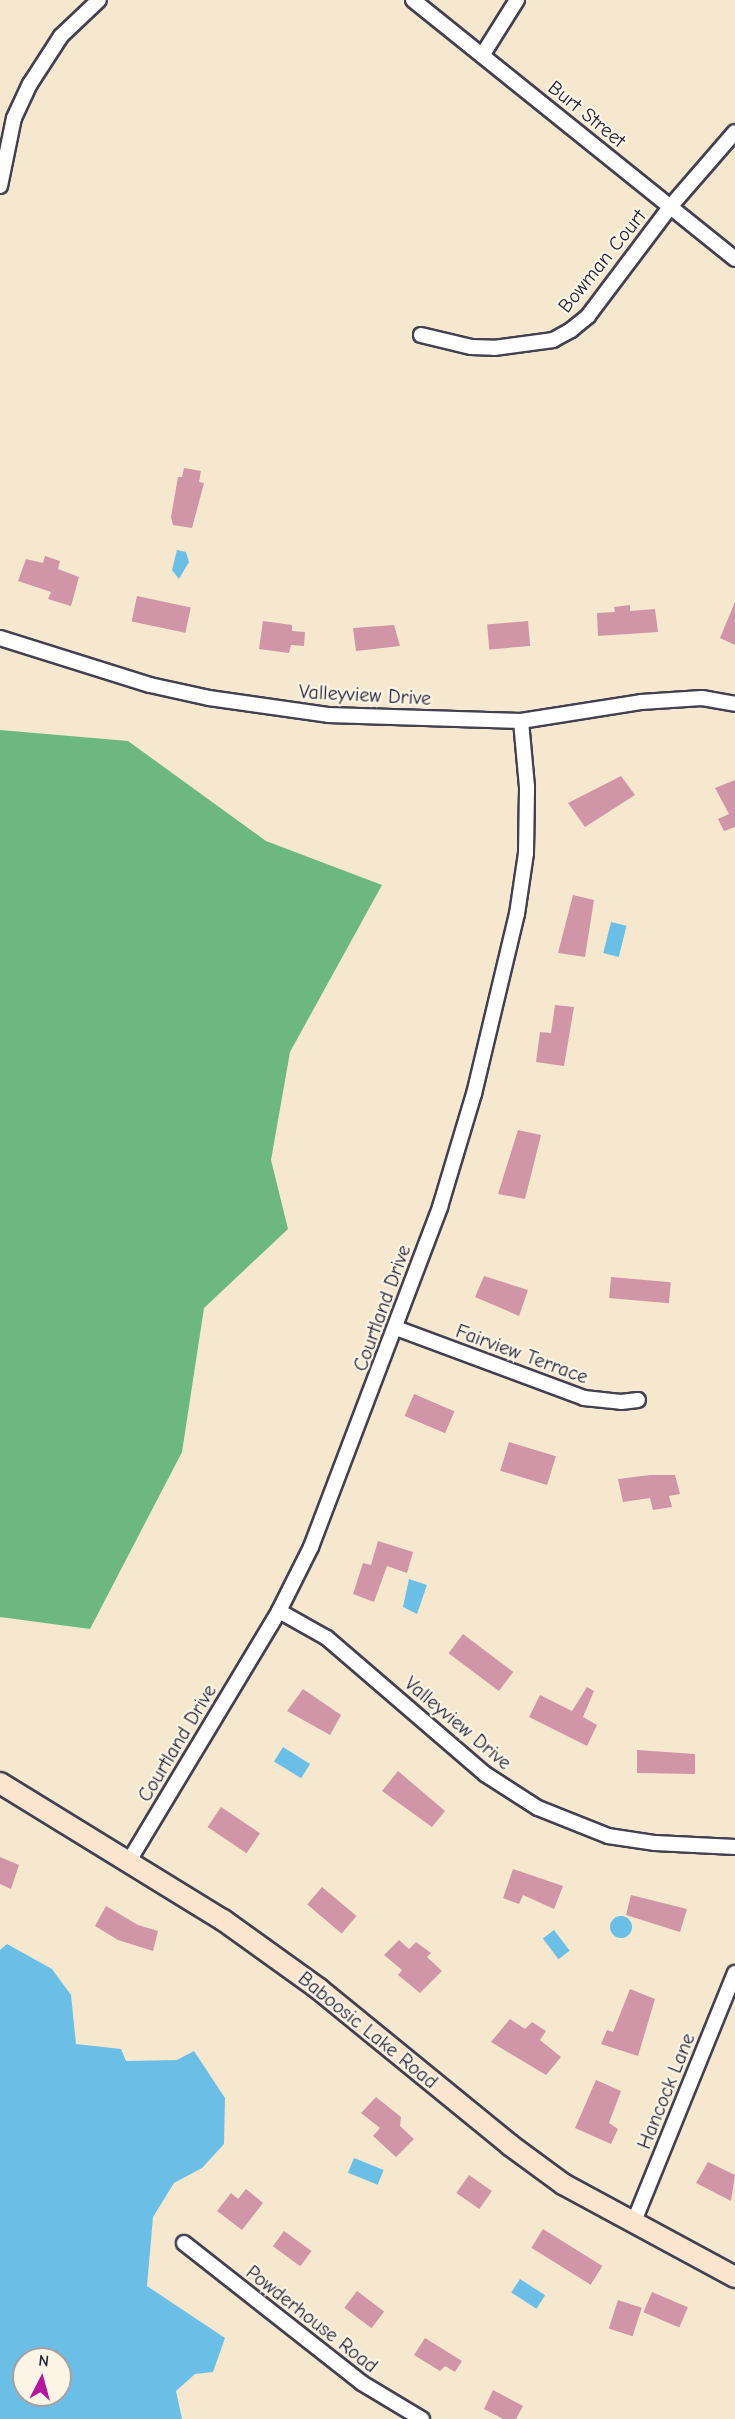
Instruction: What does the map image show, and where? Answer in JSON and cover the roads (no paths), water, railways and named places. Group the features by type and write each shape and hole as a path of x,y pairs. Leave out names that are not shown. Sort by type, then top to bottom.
{"street":[{"path":"0,186 14,118 30,84 60,36 99,0"},
{"name":"Burt Street","path":"412,0 483,54 670,207 715,247 735,259"},
{"path":"483,54 517,0"},
{"name":"Bowman Court","path":"421,335 471,347 518,347 553,340 588,316 670,207 735,132"},
{"name":"Valleyview Drive","path":"0,638 150,685 268,708 388,718 520,721 641,702 702,698 735,704"},
{"name":"Courtland Drive","path":"129,1861 279,1611 311,1547 396,1328 459,1151 517,914 526,853 527,787 520,721"},
{"name":"Fairview Terrace","path":"396,1328 584,1398 621,1402 638,1400"},
{"name":"Valleyview Drive","path":"279,1611 327,1638 485,1774 538,1808 608,1836 665,1844 735,1847"},
{"name":"Baboosic Lake Road","path":"0,1783 224,1920 319,1989 510,2145 563,2184 633,2224 735,2277"},
{"name":"Hancock Lane","path":"633,2224 735,1974"},
{"name":"Powderhouse Road","path":"184,2243 362,2383 422,2419"}],"water":[{"path":"177,550 186,552 189,562 179,579 172,570"},
{"path":"611,922 627,926 619,957 603,953"},
{"path":"409,1579 427,1585 417,1614 403,1607"},
{"path":"283,1747 310,1764 301,1778 274,1761"},
{"path":"621,1916 629,1919 632,1927 629,1935 621,1938 613,1935 610,1927 613,1919"},
{"path":"554,1930 570,1951 558,1959 543,1938"},
{"path":"7,1944 52,1969 71,1995 76,2044 121,2049 126,2061 177,2060 194,2051 225,2098 224,2144 202,2168 174,2183 153,2217 147,2286 225,2338 213,2372 195,2374 176,2391 182,2419 0,2419 0,1950"},
{"path":"354,2158 384,2170 378,2185 348,2173"},
{"path":"520,2279 545,2295 536,2309 511,2292"}]}
